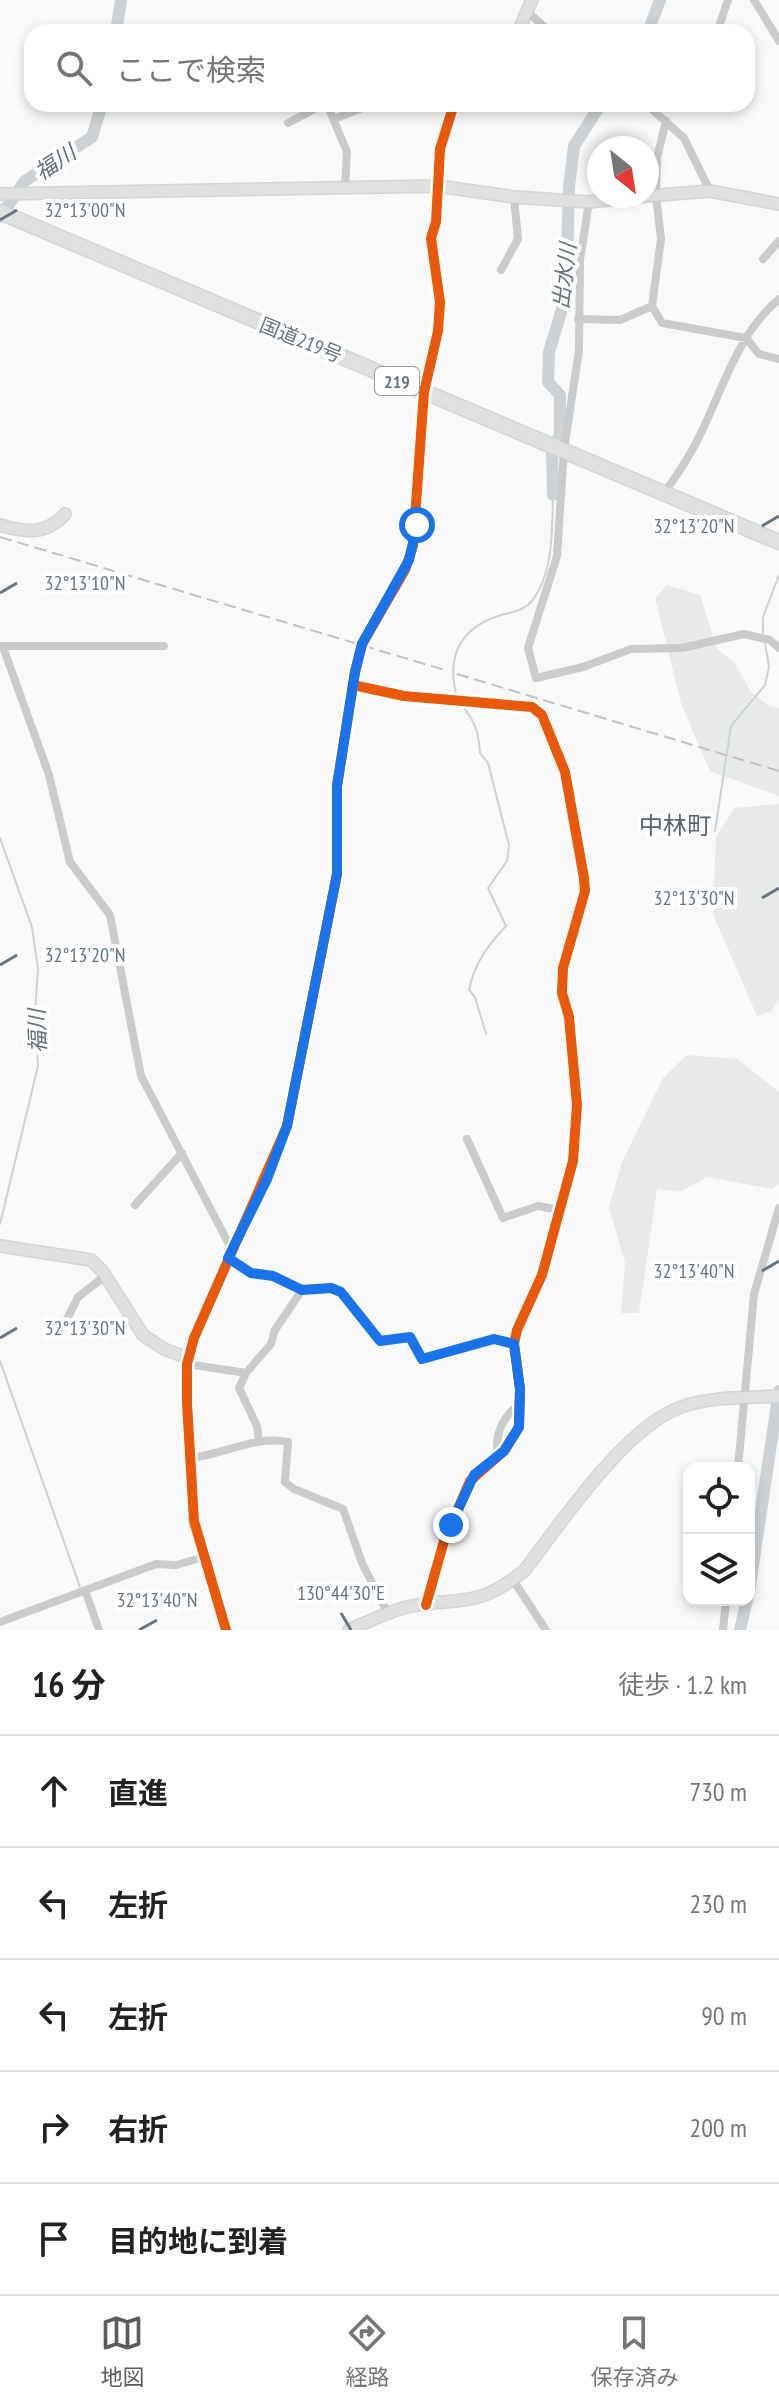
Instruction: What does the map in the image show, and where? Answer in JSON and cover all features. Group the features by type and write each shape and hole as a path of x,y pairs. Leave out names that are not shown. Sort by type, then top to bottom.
{"highway":[{"name":"国道219号","path":"0,212 779,542"}],"street":[{"path":"523,24 532,0"},
{"path":"720,24 728,0"},
{"path":"754,0 779,41"},
{"path":"529,13 541,24"},
{"path":"288,123 310,112"},
{"path":"330,112 347,152 345,187"},
{"path":"334,119 352,112"},
{"path":"226,1630 194,1521 188,1361 230,1254 267,1179 289,1115 337,874 337,786 353,685 362,644 405,570 413,546 424,392 438,331 440,302 431,238 440,149 452,112"},
{"path":"655,112 684,138 710,191"},
{"path":"659,150 666,121"},
{"path":"0,194 438,186 514,197 587,202"},
{"path":"659,195 710,191 779,204"},
{"path":"501,270 518,239 514,197"},
{"path":"588,208 580,260 579,350 564,450 557,556 528,648 536,678 583,667 631,649 682,648 744,634 770,640 779,648"},
{"path":"652,208 661,239 652,306 662,323 746,338 759,354 779,359"},
{"path":"763,259 779,241"},
{"path":"665,492 699,438 746,338 765,311 779,299"},
{"path":"578,319 620,320 652,306"},
{"path":"0,525 39,531 57,523 65,514"},
{"path":"164,646 82,643 1,646 49,775 70,862 110,915 141,1076 230,1254 251,1273 273,1276 302,1290 331,1288 341,1292 380,1341 410,1337 422,1359 494,1339 514,1344"},
{"path":"353,685 404,696 532,707 542,715 565,772 585,891 563,968 562,993 569,1017 577,1126 573,1161 542,1275 520,1320 514,1344 520,1403 519,1427 498,1456 470,1481 444,1541 426,1605"},
{"path":"467,1139 503,1218 538,1206 559,1210"},
{"path":"135,1205 182,1153"},
{"path":"739,1462 754,1294 779,1208"},
{"path":"2,1246 91,1260 143,1335 188,1361 246,1373"},
{"path":"64,1325 78,1297 105,1276"},
{"path":"259,1441 257,1426 239,1388 246,1373 266,1352 275,1330 302,1290"},
{"path":"349,1630 388,1614 426,1605 476,1599 513,1580 640,1431 681,1407 779,1396"},
{"path":"498,1456 495,1440 499,1430 520,1403"},
{"path":"190,1458 213,1456 259,1441 288,1442 285,1482 294,1489 343,1509 362,1563 388,1614"},
{"path":"0,1622 156,1564 176,1565 204,1557"},
{"path":"513,1580 546,1630"},
{"path":"85,1590 99,1630"},
{"path":"723,1630 725,1606"}],"shaded area":[{"path":"667,585 700,595 717,649 735,663 750,691 769,706 779,708 779,796 710,771 681,703 655,598"},
{"path":"779,804 779,999 772,1011 757,1016 713,914 716,837 734,808"},
{"path":"687,1055 737,1059 779,1092 779,1184 772,1189 707,1177 680,1192 657,1189 639,1313 621,1313 625,1263 609,1207 622,1162 663,1078"}],"waterway":[{"name":"福川","path":"117,24 121,0"},
{"name":"出水川","path":"651,24 660,0"},
{"name":"福川","path":"0,217 25,181 92,137 100,112"},
{"name":"出水川","path":"553,495 552,451 560,435 560,395 548,382 549,352 566,296 569,187 574,146 596,112"},
{"path":"457,697 453,670 465,637 485,622 524,608 539,591 548,565 553,495"},
{"path":"763,633 763,617 779,575"},
{"path":"715,831 731,726 765,685 769,667 765,643"},
{"path":"459,703 472,720 480,753 488,763 509,845 507,861 488,888 506,926 483,955 469,990 475,997 486,1034"},
{"name":"福川","path":"0,838 32,927 38,969 35,1012 38,1066 0,1224"},
{"path":"0,1361 80,1587"},
{"path":"755,1552 779,1391"},
{"path":"740,1630 746,1606"}],"railway":[{"path":"0,537 448,671"},
{"path":"457,674 779,771"}],"cycle path":[{"path":"226,1630 194,1521 187,1364 194,1338 287,1126 337,874 337,786 355,672 362,644 405,570 413,546 424,392 438,331 440,302 431,238 436,222 440,149 452,112"},
{"path":"353,685 404,696 532,707 542,715 565,772 584,878 585,891 563,968 562,993 569,1017 577,1105 573,1161 542,1275 517,1330 514,1344 520,1389 519,1427 504,1451 470,1481 444,1541 426,1605"}],"district":[{"name":"中林町","path":"675,825"}],"route":[{"path":"417,525 405,570 362,644 355,672 337,786 337,874 287,1126 267,1179 228,1258 251,1273 273,1276 302,1290 331,1288 341,1292 380,1341 410,1337 422,1359 485,1340 503,1340 514,1344 520,1389 519,1427 504,1451 474,1475 451,1525"}]}
